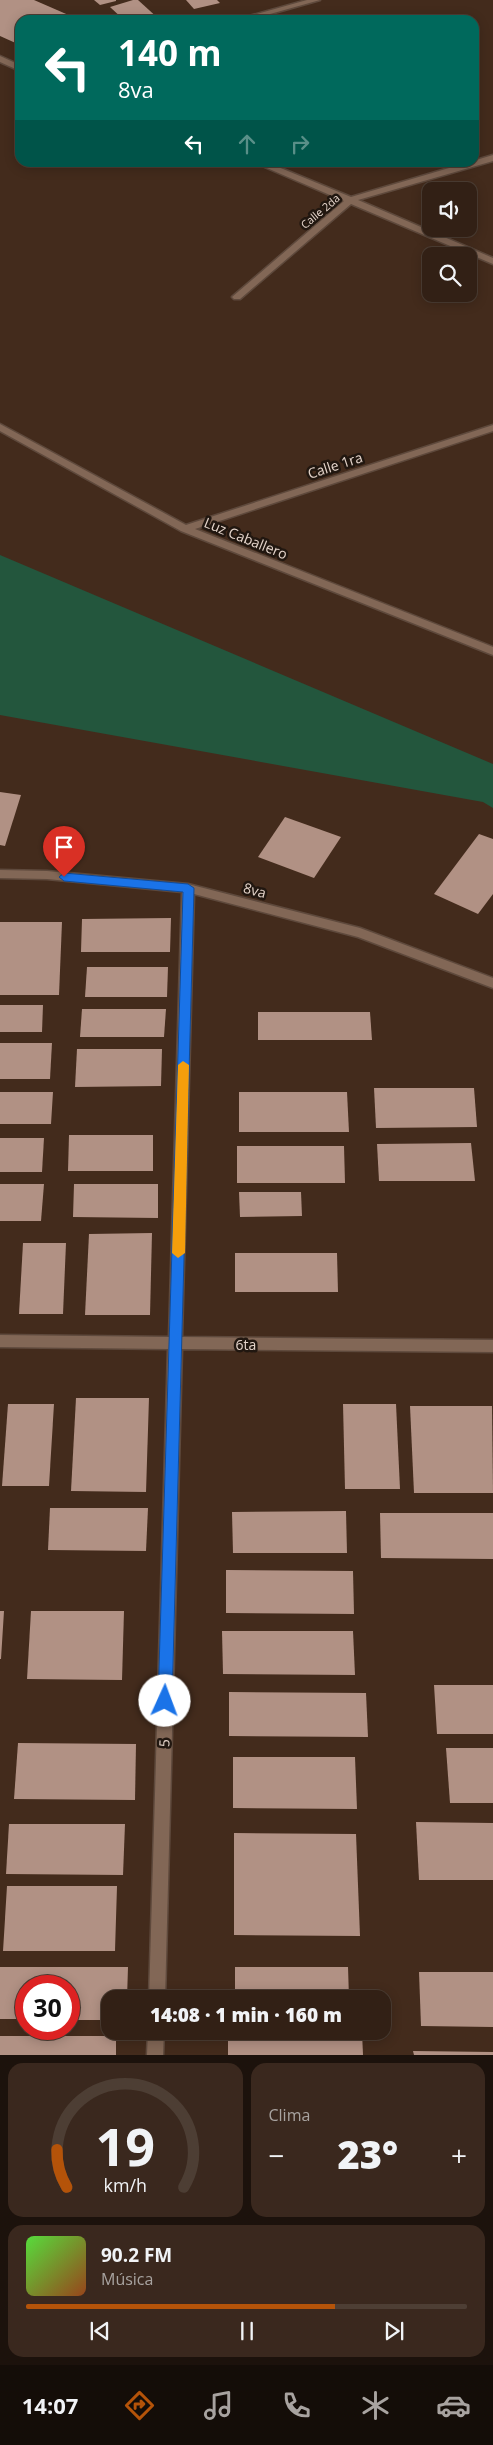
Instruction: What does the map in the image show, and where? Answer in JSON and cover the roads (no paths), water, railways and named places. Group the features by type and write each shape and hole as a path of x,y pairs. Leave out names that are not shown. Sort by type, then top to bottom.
{"street":[{"path":"258,15 316,0"},
{"path":"0,59 15,66"},
{"name":"Calle 2da","path":"479,162 493,158"},
{"path":"269,167 493,261"},
{"name":"Calle 2da","path":"237,297 350,200 462,167"},
{"name":"Luz Caballero","path":"0,426 185,529 493,651"},
{"name":"Calle 1ra","path":"185,529 493,428"},
{"name":"8va","path":"0,874 47,875 188,888 360,933 493,983"},
{"name":"5","path":"156,1990 188,888"},
{"name":"6ta","path":"0,1341 493,1346"},
{"path":"155,2055 156,2040"}]}
